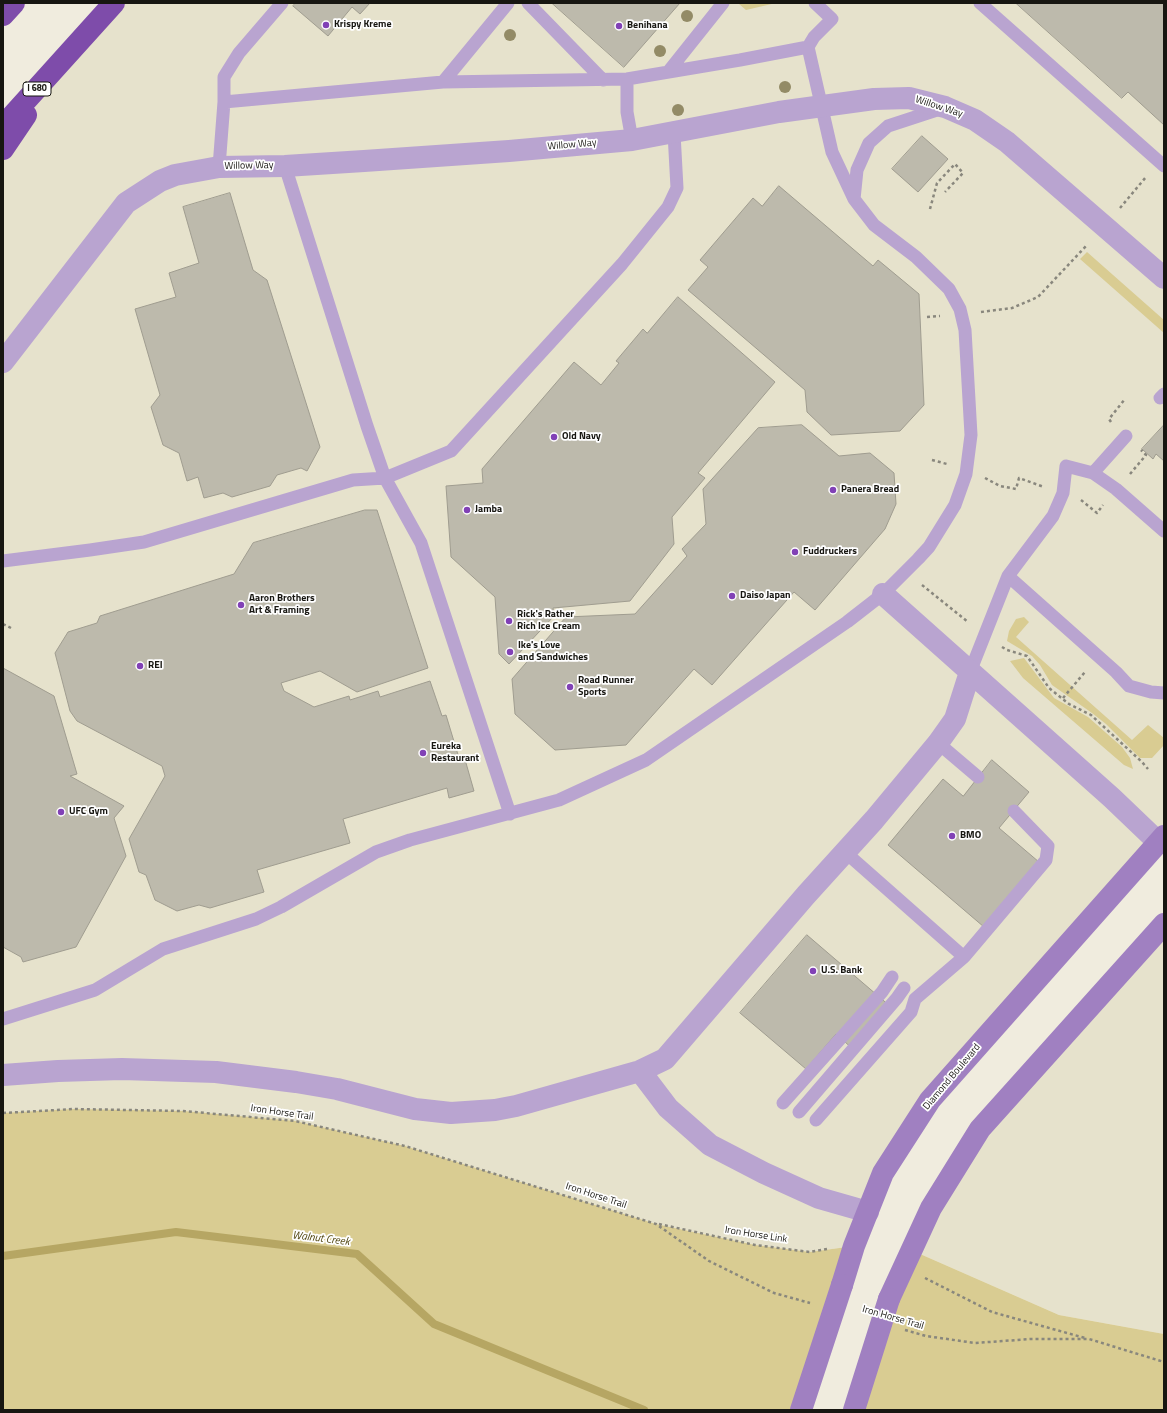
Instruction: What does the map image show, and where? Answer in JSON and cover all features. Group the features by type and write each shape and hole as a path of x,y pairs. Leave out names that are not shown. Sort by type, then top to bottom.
{"highway":[{"path":"3,15 14,3"},
{"name":"I 680","path":"3,126 114,3"},
{"path":"3,149 70,52"}],"main road":[{"name":"Diamond Boulevard","path":"801,1410 854,1246 883,1173 930,1100 1163,843"},
{"path":"854,1410 889,1299 930,1208 980,1129 1164,924"}],"street":[{"name":"Willow Way","path":"3,362 126,203 160,181 175,175 219,167 285,166 509,151 632,140 779,112 874,99 909,98 945,107 975,120 1007,142 1164,278"},
{"path":"883,594 1163,843"},
{"path":"3,1075 58,1071 122,1069 216,1072 296,1082 337,1089 415,1108 451,1113 495,1110 516,1106 640,1071 665,1059 806,894 874,820 938,743 955,719 970,672"},
{"path":"640,1071 668,1108 710,1145 764,1173 819,1198 868,1212"}],"lane":[{"path":"219,167 224,102 224,77 238,53 282,3"},
{"path":"443,82 508,3"},
{"path":"528,3 603,80"},
{"path":"668,72 723,3"},
{"path":"3,1018 95,990 147,957 163,949 256,919 281,907 376,852 410,840 560,800 646,760 847,622 883,594 929,547 956,505 966,474 971,435 965,330 960,309 949,289 916,257 874,225 854,199 832,152 808,47 814,37 832,19 815,3"},
{"path":"980,3 1162,164"},
{"path":"224,102 443,82 627,79 808,47"},
{"path":"627,79 628,112 632,140"},
{"path":"854,199 857,170 869,143 888,126 945,107"},
{"path":"3,561 144,542 353,480 385,478 451,451 622,264 668,207 677,188 674,133"},
{"path":"285,166 385,478 421,543 510,814"},
{"path":"1093,472 1126,436"},
{"path":"970,672 1008,576 1053,516 1063,493 1066,466 1093,472 1116,489 1164,531"},
{"path":"1008,576 1099,657 1129,686 1151,692 1164,693"},
{"path":"938,743 978,777"},
{"path":"816,1120 911,1012 915,999 964,957 1046,860 1048,846 1014,810"},
{"path":"845,852 964,957"},
{"path":"782,1104 882,992 892,977"},
{"path":"799,1112 904,988"}],"path":[{"path":"930,210 937,183 955,164 963,173 945,192"},
{"path":"927,317 1012,308 1038,297 1162,164"},
{"path":"904,574 928,588 985,635 1007,650 1027,656 1049,688 1070,704 1091,715 1148,769"},
{"path":"3,624 11,628"},
{"path":"1063,698 1099,657"},
{"name":"Iron Horse Trail","path":"3,1113 74,1109 183,1111 295,1121 405,1146 656,1224 709,1261 774,1293 812,1304"},
{"name":"Iron Horse Link","path":"656,1224 755,1245 810,1252 854,1246"},
{"path":"904,1268 992,1312 1089,1339"},
{"name":"Iron Horse Trail","path":"903,1330 926,1336 974,1343 1031,1339 1089,1339 1164,1362"}],"shaded area":[{"path":"114,3 1164,3 1164,836 930,1100 854,1246 810,1252 755,1245 656,1224 405,1146 295,1121 3,1114 3,149"},
{"path":"776,3 746,10 739,4"},
{"path":"1087,252 1164,320 1164,333 1080,259"},
{"path":"1024,617 1029,622 1016,637 1132,740 1148,725 1164,738 1164,745 1152,758 1140,758 1106,724 1052,685 1040,665 1032,656 1007,641 1009,631 1016,619"},
{"path":"1024,658 1054,698 1088,717 1122,747 1130,758 1133,769 1124,765 1023,678 1010,661"},
{"path":"1164,924 1164,1334 1059,1315 911,1250 980,1129"},
{"path":"74,1109 183,1111 295,1121 405,1146 656,1224 755,1245 810,1252 854,1246 801,1410 3,1410 3,1113"},
{"path":"911,1250 1059,1315 1164,1334 1164,1410 854,1410"}],"building":[{"name":"Krispy Kreme","path":"296,3 370,3 360,14 352,7 328,36 293,6"},
{"name":"Benihana","path":"552,3 680,3 624,67"},
{"path":"1016,3 1164,3 1164,125 1128,92 1122,98"},
{"path":"922,136 948,159 918,192 892,169"},
{"path":"779,186 873,266 878,260 919,294 924,405 900,431 831,435 807,412 805,390 688,290 708,267 700,260 753,198 762,206"},
{"path":"230,193 253,270 267,280 320,447 307,471 301,468 277,475 270,486 232,497 223,493 204,498 198,477 187,481 179,453 163,445 151,407 160,395 135,309 176,297 169,273 199,263 183,207"},
{"path":"678,297 775,382 698,473 705,478 672,517 674,544 630,601 553,608 554,616 509,664 499,654 495,597 451,557 446,486 483,483 482,469 574,362 601,385 619,363 616,361 643,329 647,333"},
{"path":"802,425 839,456 870,453 894,473 896,504 885,529 815,610 794,592 712,685 694,669 626,745 555,750 515,714 512,679 566,617 635,614 687,556 682,549 706,524 703,489 758,428"},
{"path":"1164,425 1164,461 1156,454 1153,459 1142,449"},
{"path":"365,510 377,510 428,668 357,692 320,671 281,683 284,691 314,707 349,696 350,700 378,691 380,697 430,681 442,716 446,715 459,758 464,756 474,791 449,798 447,788 343,819 350,843 257,870 264,892 210,908 199,905 177,911 155,900 146,875 139,872 129,839 165,776 162,766 77,721 70,711 55,653 68,632 97,623 100,616 234,574 253,543"},
{"name":"UFC Gym","path":"3,668 54,696 77,774 70,776 124,806 114,818 126,856 76,947 23,962 21,957 3,947"},
{"name":"BMO","path":"992,760 1029,792 999,828 1039,862 984,927 888,845 943,779 963,796"},
{"name":"U.S. Bank","path":"807,935 891,1007 854,1050 836,1034 806,1069 740,1013"}],"waterway":[{"name":"Walnut Creek","path":"3,1256 176,1232 357,1254 434,1324 644,1410"}],"place":[{"name":"Krispy Kreme","path":"326,25"},
{"name":"Benihana","path":"619,26"},
{"name":"Old Navy","path":"554,437"},
{"name":"Panera Bread","path":"833,490"},
{"name":"Jamba","path":"467,510"},
{"name":"Fuddruckers","path":"795,552"},
{"name":"Daiso Japan","path":"732,596"},
{"name":"Aaron Brothers Art & Framing","path":"241,605"},
{"name":"Rick's Rather Rich Ice Cream","path":"509,621"},
{"name":"Ike's Love and Sandwiches","path":"510,652"},
{"name":"REI","path":"140,666"},
{"name":"Road Runner Sports","path":"570,687"},
{"name":"Eureka Restaurant","path":"423,753"},
{"name":"UFC Gym","path":"61,812"},
{"name":"BMO","path":"952,836"},
{"name":"U.S. Bank","path":"813,971"}]}
